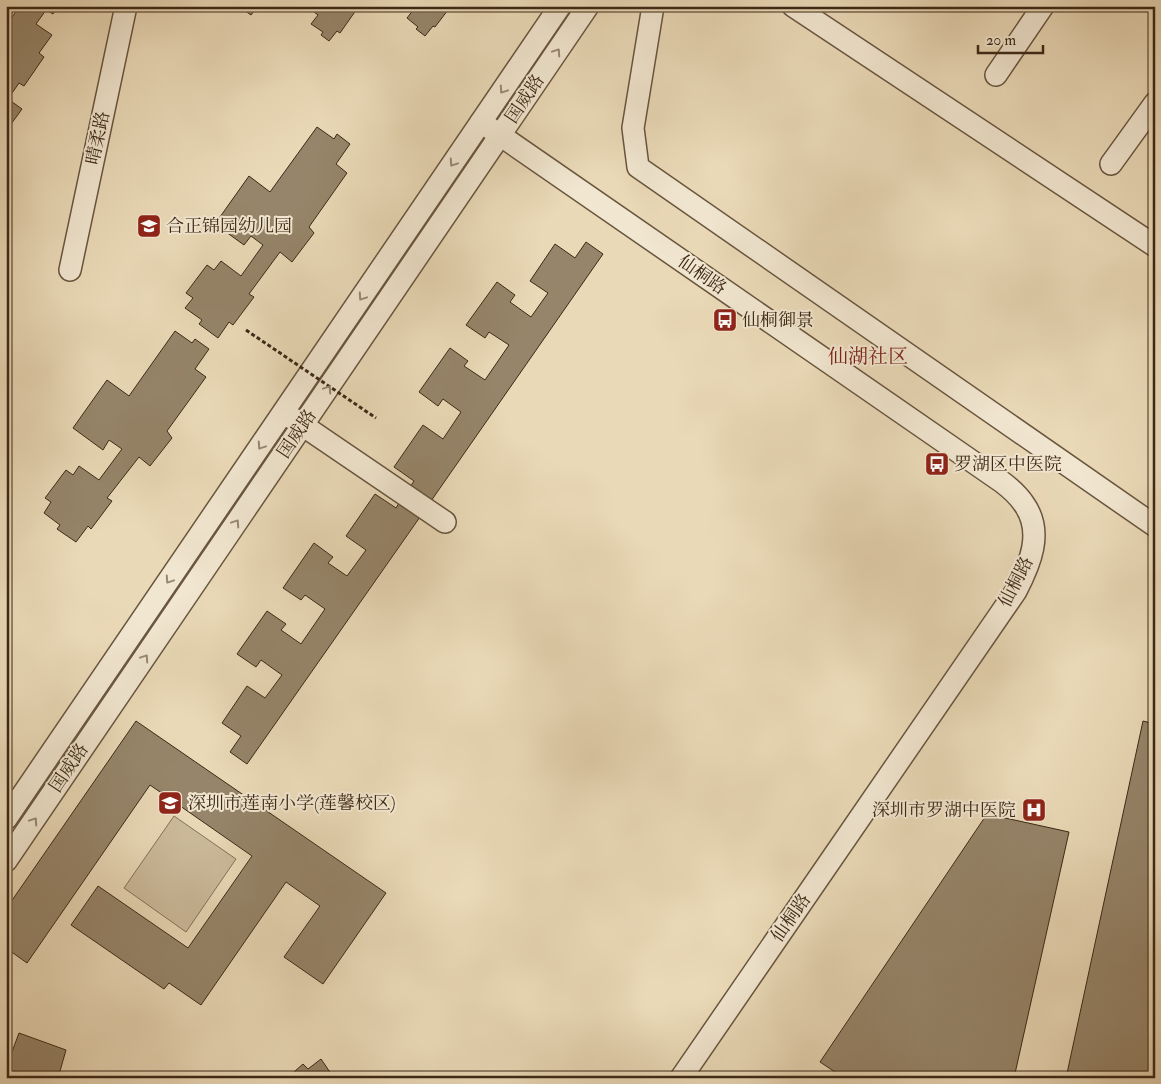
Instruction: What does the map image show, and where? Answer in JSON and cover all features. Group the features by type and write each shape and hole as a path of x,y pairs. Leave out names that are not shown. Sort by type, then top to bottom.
{"street":[{"name":"晴柔路","path":"70,270 126,6"},
{"name":"国威路","path":"6,819 560,6"},
{"name":"国威路","path":"6,861 588,6"},
{"path":"653,6 633,128 638,167 1155,526"},
{"path":"793,6 1155,246"},
{"path":"996,75 1043,6"},
{"path":"1111,164 1155,103"},
{"name":"仙桐路","path":"481,122 1002,482 1024,504 1032,519 1035,539 1031,558 1016,591 681,1078"},
{"path":"283,412 444,522"},
{"path":"108,669 124,688"}],"path":[{"path":"246,330 376,418"}],"shaded area":[{"path":"174,816 236,859 186,932 124,888"}],"building":[{"path":"12,6 58,6 53,14 46,10 36,24 52,35 39,53 44,57 24,86 19,83 8,99 22,109 6,131 6,26 17,10"},
{"path":"238,6 258,6 251,15"},
{"path":"319,6 359,6 340,33 337,31 329,41 321,35 323,32 311,24 318,15 314,12"},
{"path":"411,6 451,6 435,27 433,26 425,36 407,18 414,9"},
{"path":"317,127 334,139 337,134 350,144 336,164 347,173 309,227 314,233 292,262 280,252 249,294 254,297 233,325 229,322 218,338 199,324 202,320 185,308 193,298 186,293 207,265 214,270 221,261 241,276 263,245 251,236 244,245 215,224 249,176 270,192"},
{"path":"6,132 12,136 6,143"},
{"path":"586,242 603,254 431,501 410,487 414,481 394,467 423,425 443,439 461,412 443,399 438,406 419,392 450,348 468,361 464,366 485,380 509,345 489,332 485,338 466,325 497,282 515,295 510,302 531,317 548,293 530,281 555,244 575,258"},
{"path":"175,331 192,343 195,339 209,349 195,369 206,377 167,431 172,438 150,466 139,457 107,498 112,501 91,529 88,526 76,542 57,529 60,525 44,513 51,502 45,498 66,470 73,475 79,466 99,480 122,449 109,440 103,450 73,428 107,380 129,396"},
{"path":"375,494 396,508 399,503 420,517 247,764 230,752 241,736 222,723 247,686 265,698 282,675 261,660 256,667 237,654 267,611 286,624 281,630 301,644 325,609 305,595 301,600 283,588 314,543 333,557 328,563 347,576 366,550 346,536"},
{"path":"136,721 386,893 323,984 284,957 320,906 286,882 201,1005 169,983 164,989 71,925 98,886 188,948 252,856 150,785 27,963 6,948 6,909"},
{"path":"1143,721 1155,724 1155,1078 1066,1078"},
{"path":"987,814 1069,832 1014,1078 844,1078 820,1062"},
{"path":"19,1033 66,1050 58,1078 6,1078 6,1068"},
{"path":"321,1059 334,1078 287,1078 303,1064 308,1069"}],"place":[{"name":"合正锦园幼儿园","path":"149,226"},
{"name":"仙桐御景","path":"725,320"},
{"name":"罗湖区中医院","path":"937,464"},
{"name":"深圳市莲南小学(莲馨校区)","path":"170,803"},
{"name":"深圳市罗湖中医院","path":"1034,810"}],"district":[{"name":"仙湖社区","path":"868,356"}]}
